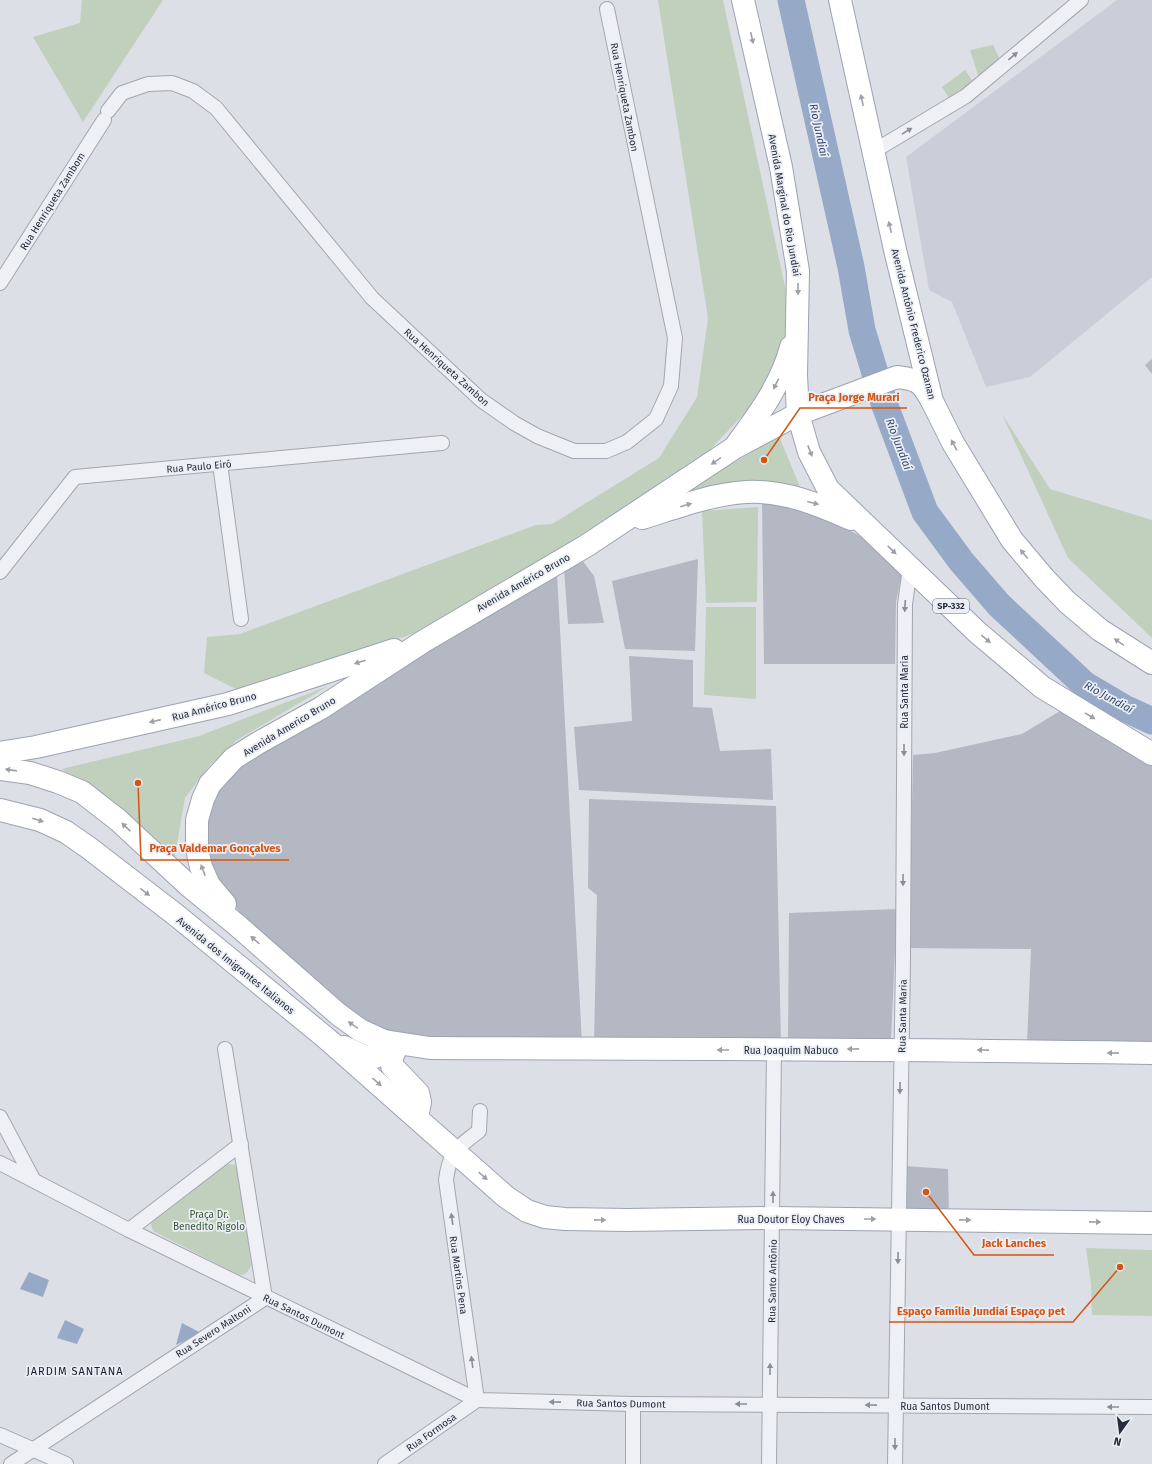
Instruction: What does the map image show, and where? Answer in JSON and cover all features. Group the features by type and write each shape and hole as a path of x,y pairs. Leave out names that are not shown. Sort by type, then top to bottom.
{"main road":[{"name":"Avenida Marginal do Rio Jundiaí","path":"743,0 781,167 798,271 796,375 798,414"},
{"name":"Avenida Antônio Frederico Ozanan","path":"840,0 932,402 953,443 1012,540 1044,578 1067,602 1100,630 1151,662"},
{"path":"734,448 767,402 788,360 798,321"},
{"path":"621,523 734,448 798,414 897,377 911,378 923,384 932,402"},
{"name":"SP-332","path":"798,414 809,452 828,489 910,568 977,632 1042,687 1152,754"},
{"path":"621,523 714,497 745,492 773,493 820,504 868,527"},
{"name":"Avenida Américo Bruno","path":"424,641 621,523"},
{"name":"Rua Américo Bruno","path":"0,753 65,741 228,704 424,641"},
{"name":"Avenida Americo Bruno","path":"238,926 226,905 209,885 201,868 197,849 197,820 203,798 210,784 234,758 321,708 424,641"},
{"path":"0,769 30,773 82,792 118,820 188,885 238,926 338,1014 360,1030 391,1043"},
{"name":"Avenida dos Imigrantes Italianos","path":"0,810 40,820 66,832 89,848 176,915 326,1038 454,1150"},
{"path":"326,1038 366,1057 375,1057 380,1051 391,1043"},
{"path":"391,1043 392,1066 418,1093 420,1102 417,1117"},
{"name":"Rua Joaquim Nabuco","path":"391,1043 430,1048 774,1050 901,1049 1152,1054"},
{"name":"Rua Doutor Eloy Chaves","path":"454,1150 506,1197 527,1211 545,1217 565,1219 627,1220 773,1218 1152,1223"}],"street":[{"path":"874,151 966,96 1081,0"},
{"name":"Rua Henriqueta Zambon","path":"106,115 122,93 148,84 172,83 193,91 216,108 372,298 481,400 514,423 537,436 574,451 606,451 626,442 656,419 672,386 675,338 607,9"},
{"name":"Rua Henriqueta Zambom","path":"0,283 106,115"},
{"name":"Rua Paulo Eiró","path":"0,572 75,477 442,443"},
{"path":"220,464 241,619"},
{"name":"Rua Santa Maria","path":"894,1464 901,1049 905,604 910,568"},
{"path":"225,1049 265,1298"},
{"name":"Rua Santo Antônio","path":"769,1464 774,1050"},
{"path":"454,1150 479,1131 480,1111"},
{"path":"0,1117 33,1179"},
{"path":"129,1230 241,1144"},
{"name":"Rua Martins Pena","path":"454,1150 448,1164 446,1180 477,1400"},
{"name":"Rua Santos Dumont","path":"0,1163 265,1298 477,1400 634,1404 1152,1407"},
{"name":"Rua Severo Maltoni","path":"11,1464 265,1298"},
{"name":"Rua Formosa","path":"385,1464 477,1400"},
{"path":"633,1464 634,1404"},
{"path":"0,1435 66,1464"}],"shaded area":[{"path":"1117,0 1152,0 1152,277 1030,377 986,387 952,302 929,290 906,157"}],"green space":[{"path":"82,0 163,0 83,122 33,37 80,23"},
{"path":"658,0 723,0 792,319 761,396 705,455 539,562 415,633 261,686 238,690 204,673 207,637 240,634 536,525 552,524 659,458 697,397 708,318"},
{"path":"993,45 1001,62 979,78 970,50"},
{"path":"965,70 975,85 951,101 942,87"},
{"path":"1002,414 1050,489 1152,520 1152,638 1068,558"},
{"path":"779,436 802,492 673,498"},
{"path":"758,507 757,602 706,603 702,511"},
{"path":"706,607 756,607 756,699 704,695"},
{"path":"328,686 237,740 210,765 185,798 174,861 62,769 199,736"},
{"name":"Praça Dr. Benedito Rígolo","path":"228,1164 235,1165 239,1171 251,1265 247,1272 241,1275 153,1231 151,1224 155,1215"},
{"path":"1086,1248 1152,1250 1152,1316 1092,1315 1091,1284"}],"water":[{"path":"29,1272 49,1280 43,1297 20,1289"},
{"path":"65,1320 84,1329 77,1344 57,1338"},
{"path":"182,1323 201,1333 176,1345"}],"building":[{"path":"1152,359 1152,374 1145,365"},
{"path":"762,502 817,513 862,537 902,573 896,602 895,664 764,664"},
{"path":"698,559 695,651 625,649 612,581"},
{"path":"582,560 594,576 604,623 568,624 564,569"},
{"path":"557,573 582,1043 408,1041 367,1026 244,919 211,870 204,833 213,795 229,770"},
{"path":"629,656 693,660 693,707 712,708 720,751 771,749 773,800 579,790 574,727 632,721"},
{"path":"1060,711 1152,762 1152,1048 1027,1044 1031,949 909,948 913,755 935,753 1022,734"},
{"path":"589,799 776,806 781,1045 594,1045 597,895 588,888"},
{"path":"897,909 891,1039 788,1041 789,913"},
{"path":"905,1166 948,1169 949,1216 902,1215"}],"waterway":[{"name":"Rio Jundiaí","path":"791,0 851,267 862,330 884,403 925,512 961,561 999,605 1085,685 1124,708 1152,721"}],"place":[{"name":"Praça Jorge Murari","path":"764,460"},
{"name":"Praça Valdemar Gonçalves","path":"138,783"},
{"name":"Jack Lanches","path":"926,1192"},
{"name":"Espaço Família Jundiaí Espaço pet","path":"1120,1267"}],"district":[{"name":"JARDIM SANTANA","path":"75,1371"}]}
